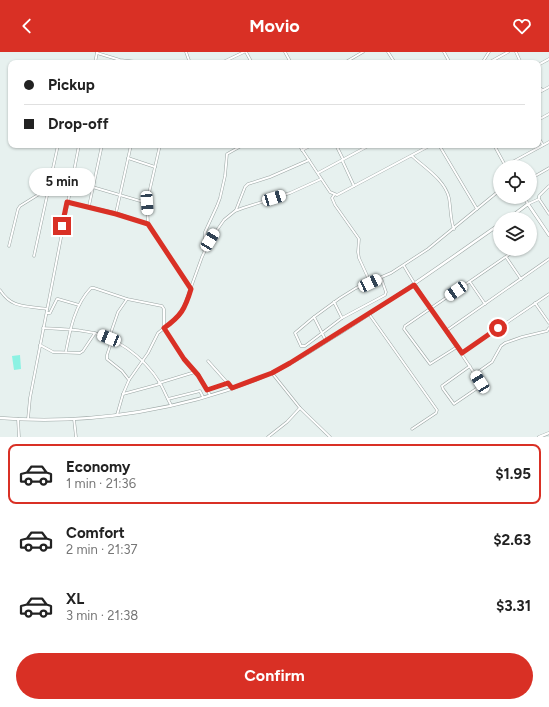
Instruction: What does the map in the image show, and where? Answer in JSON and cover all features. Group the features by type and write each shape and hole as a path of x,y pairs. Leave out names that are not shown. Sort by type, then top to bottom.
{"street":[{"path":"97,52 115,60"},
{"path":"228,60 245,52"},
{"path":"349,60 363,52"},
{"path":"493,60 508,52"},
{"path":"543,90 549,87"},
{"path":"541,142 543,145 549,142"},
{"path":"34,256 57,148"},
{"path":"28,419 30,398 43,328 78,148"},
{"path":"89,206 101,148"},
{"path":"116,214 130,148"},
{"path":"159,148 147,203 148,224 191,289"},
{"path":"204,252 205,232 220,198 225,176 227,154 238,148"},
{"path":"306,148 302,150 330,192 334,195 340,194 354,187 426,148"},
{"path":"337,148 354,187"},
{"path":"318,173 364,148"},
{"path":"442,148 477,210"},
{"path":"496,148 502,160"},
{"path":"518,160 538,148"},
{"path":"412,156 440,182 444,188 449,198 454,229"},
{"path":"128,158 155,167"},
{"path":"235,211 245,187 248,184 270,177 309,160"},
{"path":"537,175 549,168"},
{"path":"117,415 129,380 158,333 182,312 204,252 218,227 224,220 235,211 290,192 321,179"},
{"path":"72,181 147,203"},
{"path":"549,186 539,195 539,199 549,214"},
{"path":"10,246 18,209 48,188 69,193"},
{"path":"334,195 332,198 335,205 359,239 358,258 370,283"},
{"path":"381,278 386,292 385,295 342,318 301,346 295,335 296,332 314,317 356,288 381,278 404,266 454,229 493,196"},
{"path":"67,202 89,206 148,224"},
{"path":"517,212 528,204 549,235"},
{"path":"0,418 74,419 117,415 171,405 203,397 272,373 326,341 414,285 493,229"},
{"path":"457,347 430,364 404,329 405,326 506,257 521,279"},
{"path":"446,331 549,259"},
{"path":"404,266 414,285 462,353 480,382 479,387 454,404 442,386 470,366"},
{"path":"470,282 485,304"},
{"path":"66,352 70,330 79,305 84,295 91,288 127,299 163,307 164,328 184,359 198,375 210,395"},
{"path":"0,291 8,300 19,306 47,309"},
{"path":"462,353 549,294"},
{"path":"46,313 50,313 57,299 79,305"},
{"path":"109,338 118,312 127,299"},
{"path":"334,302 342,318"},
{"path":"475,374 492,362 501,346 522,337 547,332 549,323 535,303"},
{"path":"369,314 436,410 436,413 412,429"},
{"path":"314,317 326,341"},
{"path":"43,328 95,333 109,338 134,353 160,384 171,405"},
{"path":"40,345 50,351 82,352 95,333"},
{"path":"112,340 106,355 107,359 122,371 129,380"},
{"path":"208,361 232,388"},
{"path":"123,394 160,384 195,372"},
{"path":"272,373 300,408 329,437"},
{"path":"207,390 228,383"},
{"path":"168,399 200,391 203,397"},
{"path":"184,395 186,401"},
{"path":"268,437 287,422 300,408"},
{"path":"18,419 19,437"},
{"path":"74,419 76,437"},
{"path":"540,437 549,433"}],"green space":[{"path":"20,355 21,369 14,370 12,356"}],"route":[{"path":"62,226 67,202 89,206 148,224 191,289 182,312 164,328 184,359 198,375 207,390 228,383 232,388 272,373 326,341 414,285 462,353 498,328"}]}
